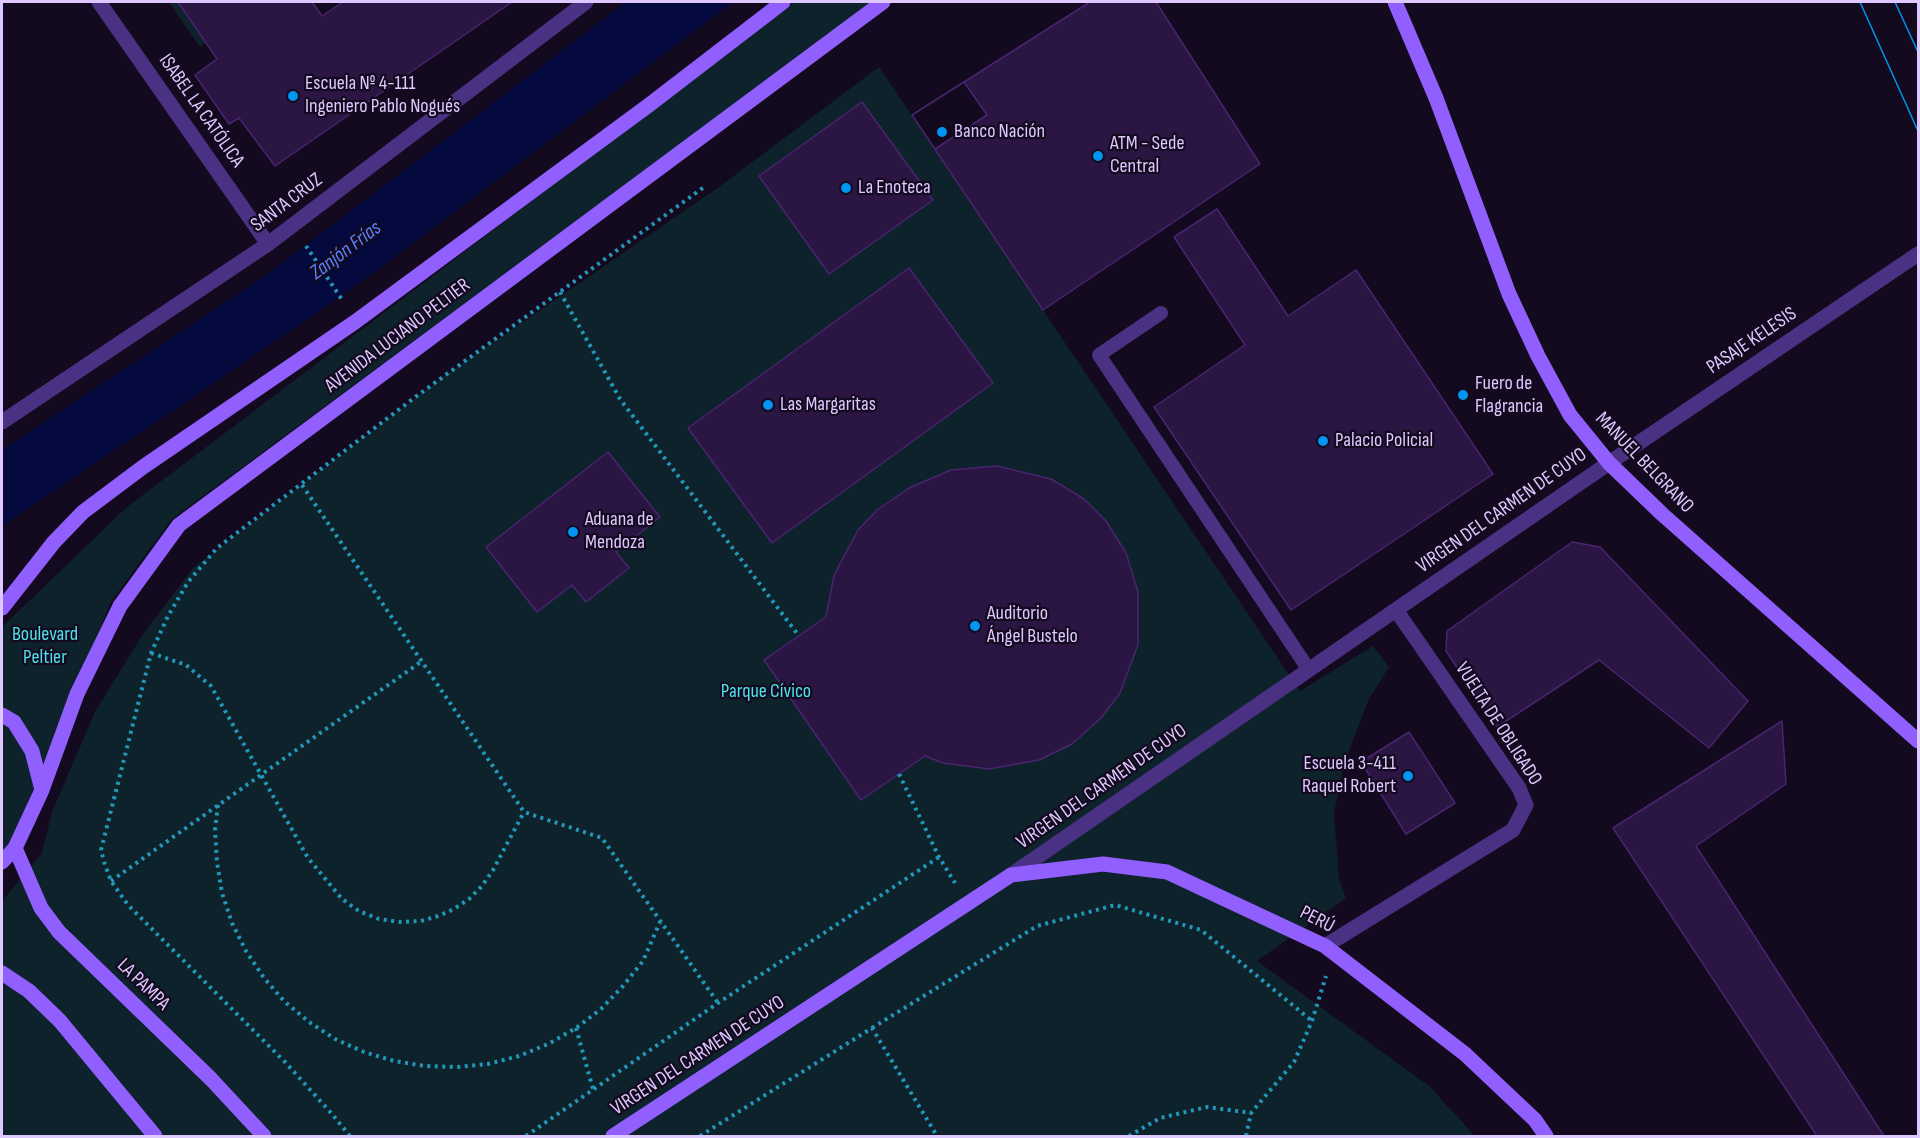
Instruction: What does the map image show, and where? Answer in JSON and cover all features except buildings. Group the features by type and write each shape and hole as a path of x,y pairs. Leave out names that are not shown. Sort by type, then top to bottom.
{"main road":[{"name":"AVENIDA LUCIANO PELTIER","path":"2,608 54,542 83,512 143,467 355,322 649,105 783,2"},
{"name":"AVENIDA LUCIANO PELTIER","path":"2,862 15,848 42,790 77,694 120,606 179,525 883,2"},
{"name":"MANUEL BELGRANO","path":"1395,2 1436,98 1509,294 1538,356 1570,414 1609,463 1662,514 1918,741"},
{"path":"2,715 14,722 32,751 42,790"},
{"name":"LA PAMPA","path":"15,848 42,908 59,932 211,1079 264,1137"},
{"name":"PERÚ","path":"1011,875 1103,864 1167,872 1330,949 1465,1054 1535,1120 1546,1137"},
{"name":"VIRGEN DEL CARMEN DE CUYO","path":"613,1137 1011,875"},
{"path":"2,973 29,992 60,1021 155,1137"}],"street":[{"name":"ISABEL LA CATÓLICA","path":"99,2 268,244"},
{"name":"SANTA CRUZ","path":"2,422 268,244 586,2"},
{"name":"PASAJE KELESIS","path":"1609,463 1918,254"},
{"name":"VIRGEN DEL CARMEN DE CUYO","path":"1011,875 1609,463"},
{"name":"VUELTA DE OBLIGADO","path":"1330,949 1513,830 1526,805 1519,788 1396,610"}],"lane":[{"path":"1161,314 1099,355 1309,670"}],"path":[{"path":"351,1137 285,1062 128,905 111,880 101,850 151,654 168,616 189,582 217,548 414,398 704,187"},
{"path":"306,246 340,297"},
{"path":"560,292 620,399 799,636"},
{"path":"302,485 524,812 602,838 718,1003"},
{"path":"151,654 186,665 211,686 309,858 342,899 359,911 379,919 400,922 421,921 438,916 469,899 493,870 524,812"},
{"path":"111,880 422,661"},
{"path":"899,774 939,857 967,904"},
{"path":"218,806 215,830 222,893 232,923 246,951 264,978 309,1022 335,1039 364,1052 394,1061 425,1066 457,1067 488,1064 519,1056 548,1044 576,1028 601,1009 623,986 643,961 661,922"},
{"path":"526,1137 718,1003 939,857"},
{"path":"700,1137 1037,926 1115,905 1201,930 1312,1021"},
{"path":"1246,1137 1251,1113 1293,1062 1312,1021 1330,949"},
{"path":"576,1028 593,1089"},
{"path":"872,1028 937,1137"},
{"path":"1129,1137 1160,1118 1207,1107 1251,1113"}],"green space":[{"path":"169,2 178,2 206,42 200,47"},
{"name":"Boulevard Peltier","path":"795,2 873,2 172,519 111,602 11,844 2,854 2,627 127,507"},
{"name":"Parque Cívico","path":"879,67 1300,691 1373,646 1389,667 1368,701 1344,764 1334,813 1339,879 1346,898 1257,961 1429,1086 1475,1136 2,1136 2,901 42,853 52,812 95,712 143,634 193,568 443,377 719,187"}],"water":[{"name":"Zanjón Frías","path":"626,2 733,2 368,277 2,526 2,450 265,276"}],"tram line":[{"path":"1860,2 1918,131"},
{"path":"1895,2 1918,52"}],"place":[{"name":"Escuela Nº 4-111 Ingeniero Pablo Nogués","path":"293,96"},
{"name":"Banco Nación","path":"942,132"},
{"name":"ATM - Sede Central","path":"1098,156"},
{"name":"La Enoteca","path":"846,188"},
{"name":"Fuero de Flagrancia","path":"1463,395"},
{"name":"Las Margaritas","path":"768,405"},
{"name":"Palacio Policial","path":"1323,441"},
{"name":"Aduana de Mendoza","path":"573,532"},
{"name":"Auditorio Ángel Bustelo","path":"975,626"},
{"name":"Escuela 3-411 Raquel Robert","path":"1408,776"}]}
